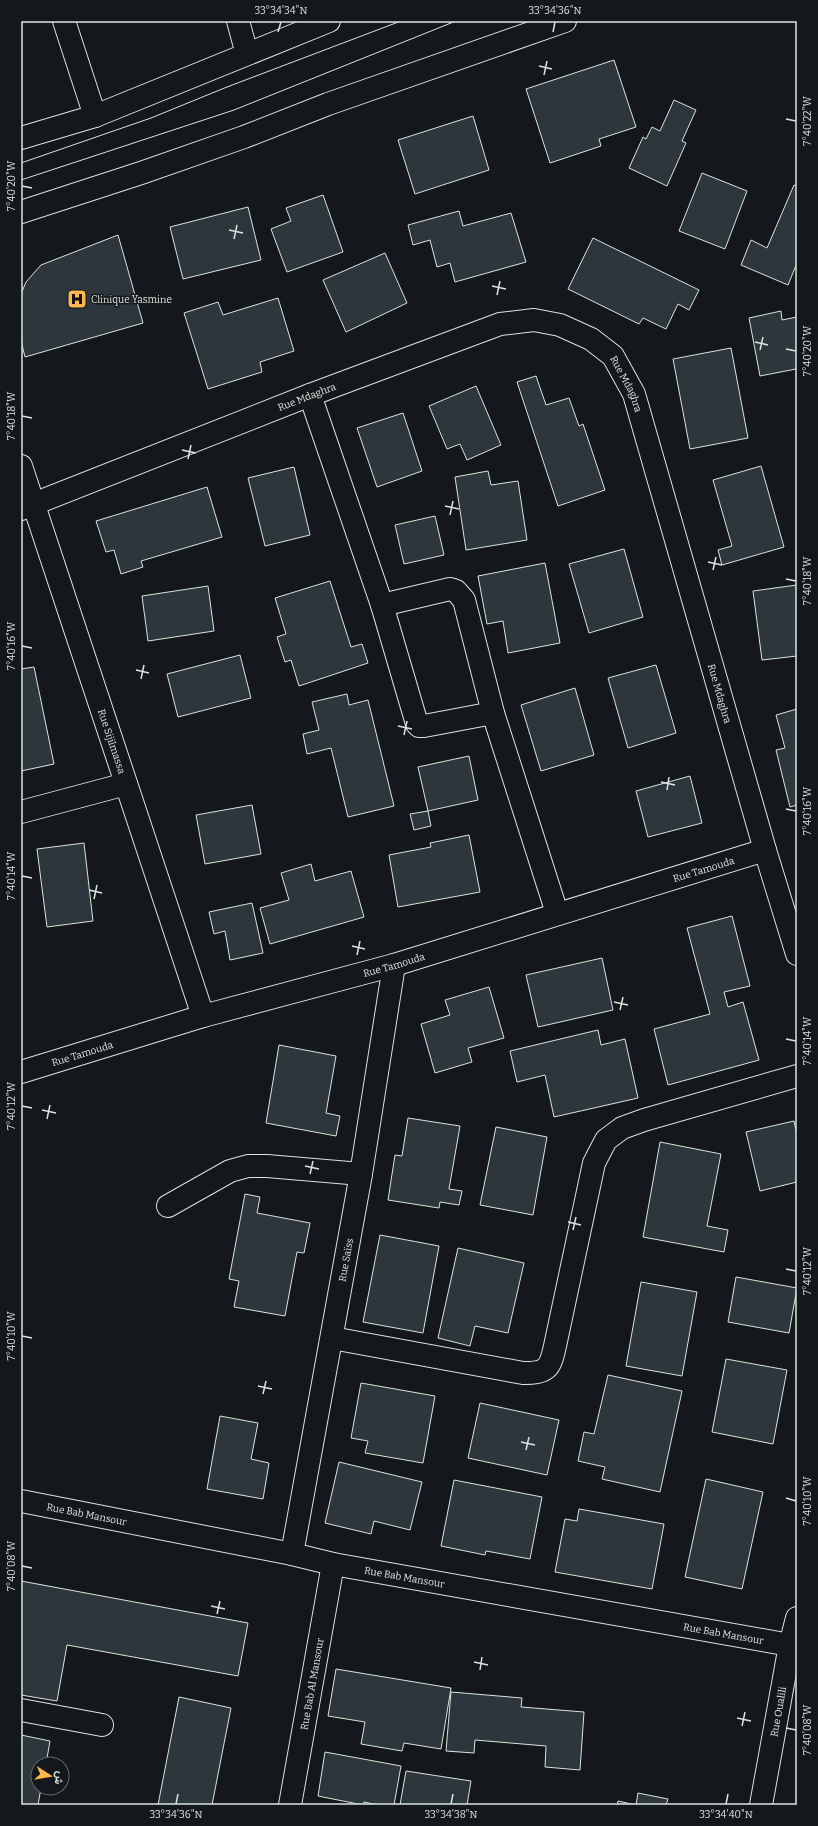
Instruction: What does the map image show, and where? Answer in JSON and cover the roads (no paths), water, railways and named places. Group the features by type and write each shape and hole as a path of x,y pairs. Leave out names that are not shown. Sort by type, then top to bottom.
{"street":[{"path":"64,21 95,116"},
{"path":"238,21 247,54"},
{"path":"21,138 95,116 329,21"},
{"path":"21,212 141,173 244,137 328,104 565,21"},
{"name":"Rue Mdaghra","path":"27,507 310,394 500,324 534,320 560,325 591,339 613,356 634,394 765,850 797,954"},
{"path":"310,394 382,605 419,726 493,713"},
{"name":"Rue Sijilmassa","path":"21,466 27,507 126,784 203,1016"},
{"path":"382,605 450,589 459,594 464,600 493,713 557,913"},
{"path":"21,812 126,784"},
{"name":"Rue Tamouda","path":"21,1072 203,1016 394,965 557,913 765,850"},
{"name":"Rue Saïss","path":"292,1554 361,1174 394,965"},
{"path":"332,1338 523,1373 535,1373 545,1370 551,1363 594,1163 606,1140 622,1128 644,1120 797,1076"},
{"path":"168,1206 230,1171 248,1166 267,1166 361,1174"},
{"name":"Rue Bab Mansour","path":"21,1501 292,1554 333,1564 790,1645"},
{"name":"Rue Bab Al Mansour","path":"290,1805 333,1564"},
{"name":"Rue Oualili","path":"761,1805 790,1645 797,1618"},
{"path":"21,1710 102,1724"}],"tram line":[{"path":"21,163 151,118 227,87 401,21"},
{"path":"21,180 234,110 456,21"}],"place":[{"name":"Clinique Yasmine","path":"77,299"}]}
